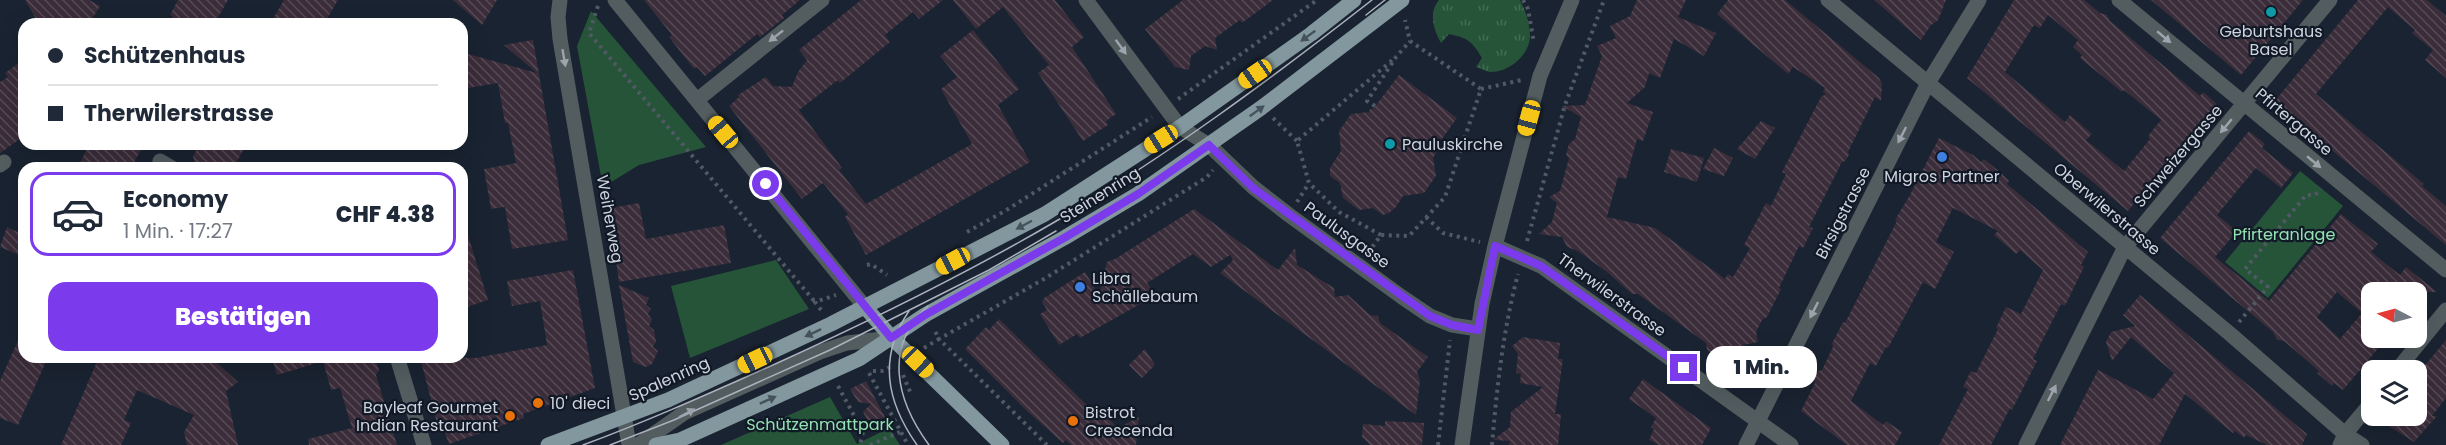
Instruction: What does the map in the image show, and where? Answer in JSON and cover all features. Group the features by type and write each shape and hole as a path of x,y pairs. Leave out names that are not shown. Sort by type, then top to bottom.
{"main road":[{"name":"Steinenring","path":"870,312 1045,213 1180,127 1311,34 1354,0"},
{"name":"Steinenring","path":"891,338 925,315 1128,200 1261,108 1402,0"},
{"path":"870,312 891,338 1002,445"},
{"name":"Spalenring","path":"548,445 625,418 870,312"},
{"path":"656,445 680,440 859,359 891,338"}],"street":[{"name":"Weiherweg","path":"560,0 558,17 560,39 629,445"},
{"path":"615,0 870,312"},
{"path":"697,100 822,0"},
{"path":"1086,0 1180,127"},
{"path":"1462,445 1478,330 1495,246 1540,76 1572,0"},
{"name":"Oberwilerstrasse","path":"1828,0 2229,333 2343,440 2362,445"},
{"name":"Birsigstrasse","path":"1746,445 1928,83 1979,0"},
{"name":"Pfirtergasse","path":"2119,0 2446,270"},
{"name":"Schweizergasse","path":"2026,445 2125,247 2330,0"},
{"name":"Paulusgasse","path":"1180,127 1209,145 1253,188 1421,310 1452,325 1478,330"},
{"name":"Therwilerstrasse","path":"1495,246 1541,266 1791,445"},
{"path":"2405,360 2446,310"},
{"path":"638,445 684,413 820,352 847,343 891,338"},
{"path":"399,363 424,445"},
{"path":"2343,440 2361,416"}],"path":[{"path":"600,0 589,33 815,302"},
{"path":"1173,103 1317,0"},
{"path":"1523,0 1528,9 1535,46"},
{"path":"1492,445 1498,376 1511,302 1522,257 1565,105 1604,0"},
{"path":"1297,141 1396,57 1410,41 1481,89 1540,76"},
{"path":"1375,106 1368,101 1396,57"},
{"path":"1261,108 1297,141 1310,183 1339,212 1381,235 1409,237 1445,197 1481,89"},
{"path":"966,232 1157,114"},
{"path":"1047,445 939,339 1044,279 1207,177 1222,158"},
{"path":"2229,333 2268,287 2246,268 2306,195 2315,195 2332,176"},
{"path":"1298,201 1310,183"},
{"path":"1426,217 1443,233 1495,246"},
{"path":"1370,249 1381,235"},
{"path":"867,265 872,264 887,274"},
{"path":"1438,445 1452,325"},
{"path":"868,371 908,445"},
{"path":"837,385 862,432 860,445"},
{"path":"870,445 900,432"}],"green space":[{"path":"1439,0 1520,0 1529,27 1530,37 1526,51 1522,57 1504,70 1490,72 1476,67 1482,58 1469,41 1449,34 1441,43 1434,27 1433,16"},
{"path":"591,11 706,147 639,165 603,187 577,46"},
{"name":"Pfirteranlage","path":"2300,171 2343,206 2268,298 2225,262"},
{"path":"776,260 809,309 690,358 671,286"},
{"name":"Schützenmattpark","path":"830,397 857,444 889,428 900,445 721,445"}],"building":[{"path":"25,0 89,0 100,6 93,18 36,18"},
{"path":"178,0 228,0 218,18 172,18 173,16 170,15"},
{"path":"284,0 338,0 328,18 274,18"},
{"path":"453,0 497,0 482,25"},
{"path":"644,0 800,0 782,15 784,18 760,37 757,34 705,76 697,67 694,69 669,37 672,35"},
{"path":"861,0 943,0 919,19 913,12 885,35 890,42 840,83 838,80 799,110 842,168 839,170 866,204 972,144 941,89 957,77 940,56 973,30 1019,89 998,105 1030,162 866,255 845,217 848,214 823,183 802,199 729,106 739,97 738,95 766,77 773,86 792,87 798,72 807,60 799,50"},
{"path":"953,0 1055,0 1084,37 1072,47 1116,114 1106,121 1108,125 1083,141 1038,73 1049,65 1003,7 976,29"},
{"path":"1183,0 1273,0 1242,23 1240,20 1215,38 1217,50 1205,46 1191,56 1189,70 1175,67 1145,29"},
{"path":"1637,0 1686,0 1678,17 1716,33 1704,56 1674,39 1660,78 1649,73 1645,87 1627,103 1653,112 1643,141 1637,139 1626,179 1618,177 1607,217 1655,228 1725,279 1728,274 1733,277 1750,248 1744,245 1766,203 1771,206 1786,174 1782,172 1821,97 1826,94 1823,92 1825,88 1793,67 1788,74 1717,14 1728,0 1785,0 1879,78 1882,84 1881,101 1875,97 1848,152 1849,155 1842,162 1809,227 1813,228 1803,248 1799,246 1767,317 1762,320 1756,332 1758,342 1743,345 1731,361 1720,353 1713,354 1707,350 1706,343 1638,294 1632,294 1578,251 1567,247 1562,237 1539,234 1552,222 1557,203 1549,197 1560,191 1569,158 1566,155 1569,144 1575,139 1581,117 1562,106 1585,105 1602,56 1597,46 1616,38 1610,26 1630,16"},
{"path":"1874,0 1946,0 1938,20 1931,25 1921,40"},
{"path":"2014,0 2084,0 2100,13 2107,15 2110,21 2200,96 2203,92 2217,104 2128,211 1967,78","holes":["2048,15 2078,40 2073,47 2082,55 2080,58 2161,120 2148,136 2150,139 2124,171 2086,140 2092,134 2070,115 2065,122 2005,72 2034,25 2040,28"]},
{"path":"2151,0 2303,0 2241,75"},
{"path":"2358,0 2427,0 2446,16 2446,78 2425,60 2433,50 2412,33 2415,30 2388,7 2316,94 2424,184 2422,186 2446,206 2446,245 2274,102"},
{"path":"533,40 568,240 512,249 505,207 491,209 484,169 516,163 508,123 505,123 498,83 468,88 468,54 537,73 504,45"},
{"path":"18,63 18,140 0,153 0,82 8,77 5,73"},
{"name":"Pauluskirche","path":"1399,75 1457,118 1439,143 1440,146 1433,158 1436,176 1424,193 1403,196 1396,207 1383,215 1373,208 1359,210 1343,198 1340,183 1330,176 1330,168 1341,151 1339,131 1351,114 1369,112 1373,109"},
{"path":"1761,121 1775,128 1755,159 1737,149"},
{"path":"2249,131 2265,144 2262,148 2293,173 2281,188 2256,168 2217,215 2237,231 2215,257 2269,301 2341,214 2378,244 2371,252 2400,275 2406,267 2425,282 2361,282 2361,312 2337,292 2317,317 2340,339 2361,314 2361,348 2379,348 2368,360 2361,360 2361,369 2343,390 2334,383 2332,386 2317,373 2319,371 2284,341 2277,340 2273,332 2160,238"},
{"path":"1939,138 1973,155 1981,162 1984,159 2001,173 2009,181 2007,184 2088,252 2081,265 2084,267 2065,306 2061,304 2033,359 2037,361 1991,445 1939,445 1968,389 1963,387 1971,371 1976,373 1998,329 1996,328 2006,307 2021,314 2043,270 2020,250 2016,254 1994,235 1998,231 1953,208 1936,242 1954,252 1935,289 1923,282 1888,348 1886,347 1876,366 1870,363 1851,401 1883,425 1886,421 1902,432 1895,445 1847,445 1801,411 1815,383 1814,378 1818,371 1822,370 1833,347 1832,343 1843,322 1845,323 1897,221 1895,220"},
{"path":"1714,148 1733,158 1724,176 1703,169"},
{"path":"1671,149 1704,158 1697,182 1664,172"},
{"path":"86,150 141,150 134,162 81,162"},
{"path":"196,150 244,150 236,162 194,162 193,156"},
{"path":"639,203 646,239 724,225 731,263 619,282 612,232 610,233 606,209"},
{"path":"1194,209 1278,270 1295,248 1297,265 1334,288 1335,297 1348,295 1370,315 1378,316 1380,323 1428,357 1417,372 1420,381 1416,415 1220,273 1233,260 1230,255 1211,267 1193,254 1147,283 1156,295 1080,338 1077,334 1059,345 1040,314 1047,310 1042,302 1044,298 1085,272 1099,295 1107,262"},
{"path":"7,227 18,232 18,254 0,247"},
{"path":"468,235 488,300 468,307"},
{"path":"573,270 595,388 523,414 524,418 449,444 442,425 438,427 422,363 468,363 468,358 547,345 540,301 512,306 507,281"},
{"path":"2427,284 2437,292 2427,292"},
{"path":"619,285 649,298 646,305 651,309 648,314 652,320 649,326 654,330 656,342 653,347 658,351 652,364 646,367 633,362"},
{"path":"2140,295 2307,434 2302,445 2267,445 2246,435 2244,438 2235,431 2233,433 2185,394 2159,445 2060,445 2098,370 2153,399 2174,373 2131,337 2112,361 2106,342 2111,332 2135,326 2123,315"},
{"path":"999,319 1096,414 1101,411 1118,428 1139,417 1136,445 1071,445 1066,440 1063,443 1026,410 965,349 986,327 989,330"},
{"path":"1523,337 1560,343 1558,359 1563,359 1555,414 1561,414 1558,445 1509,445 1510,441 1493,440 1510,427 1511,412 1543,387 1520,383 1521,374 1516,373 1518,354 1512,346"},
{"path":"18,340 18,363 45,363 18,425 0,418 0,381"},
{"path":"2446,340 2446,398 2432,416 2437,416 2414,442 2389,426 2427,426 2427,363"},
{"path":"1145,349 1155,365 1142,378 1129,365"},
{"path":"96,363 217,363 238,382 226,391 238,445 187,445 184,432 194,415 137,390 124,420 131,423 121,445 61,445"},
{"path":"274,363 316,363 277,375"},
{"path":"324,363 377,363 379,370 376,375 397,445 309,445 308,439 352,428 340,388 331,390"},
{"path":"1643,379 1711,428 1702,445 1659,445 1649,440 1654,429 1651,427 1656,418 1629,399"},
{"path":"866,381 885,417 870,425 863,412 871,404 858,402 850,389"},
{"path":"1385,421 1424,423 1422,445 1370,445 1362,437 1363,424 1385,426"}],"tram line":[{"path":"583,445 679,406 809,348 917,296 1023,240 1099,195 1179,143 1296,59 1372,0"},
{"path":"1366,15 1385,0"},
{"path":"610,445 674,420 830,350 989,270 1056,231"},
{"path":"928,306 914,322 905,339 900,356 899,374 902,392 909,410 929,445"},
{"path":"909,311 899,328 893,345 890,379 898,412 917,445"}],"place":[{"name":"Geburtshaus Basel","path":"2271,12"},
{"name":"Pauluskirche","path":"1390,144"},
{"name":"Migros Partner","path":"1942,157"},
{"name":"Libra Schällebaum","path":"1080,287"},
{"name":"10' dieci","path":"538,403"},
{"name":"Bayleaf Gourmet Indian Restaurant","path":"510,416"},
{"name":"Bistrot Crescenda","path":"1073,421"}],"route":[{"path":"766,184 891,338 925,315 1138,194 1209,145 1253,188 1430,316 1452,325 1478,330 1495,246 1541,266 1684,368"}]}
